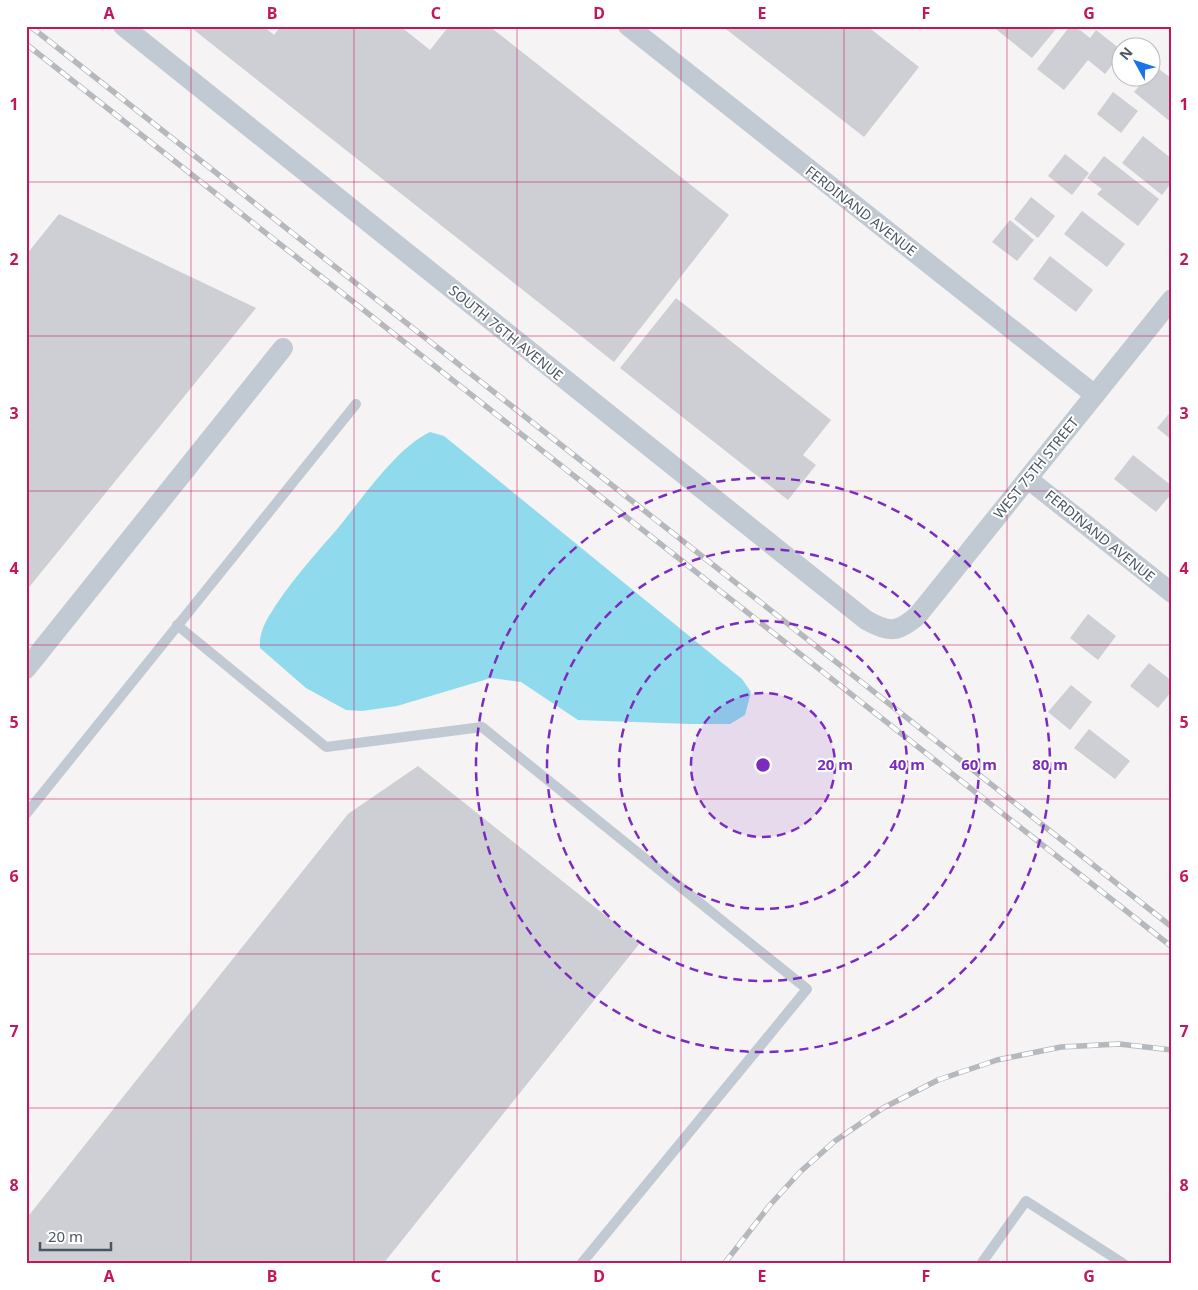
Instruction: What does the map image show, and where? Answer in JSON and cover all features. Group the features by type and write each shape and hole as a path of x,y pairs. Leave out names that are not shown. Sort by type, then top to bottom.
{"street":[{"name":"SOUTH 76TH AVENUE","path":"123,26 866,620 880,628 894,630"},
{"name":"FERDINAND AVENUE","path":"628,26 1095,395"},
{"name":"WEST 75TH STREET","path":"894,630 908,624 918,615 1172,299"},
{"path":"26,670 283,348"},
{"name":"FERDINAND AVENUE","path":"1028,478 1172,593"}],"lane":[{"path":"26,814 356,404"},
{"path":"177,625 326,747 482,727 807,989 581,1264"},
{"path":"981,1264 1026,1201 1124,1264"}],"water":[{"path":"430,432 444,436 742,679 751,692 745,715 730,724 578,720 521,682 491,678 397,706 362,711 346,710 306,688 260,648 261,635 265,624 276,604 293,581 380,475 405,450"}],"building":[{"path":"189,26 263,26 274,35 281,26 400,26 430,50 449,26 489,26 729,215 614,362"},
{"path":"722,26 867,26 919,67 864,137"},
{"path":"992,26 1052,26 1056,29 1032,58"},
{"path":"1070,26 1075,26 1090,38 1096,30 1110,41 1110,68 1105,74 1088,60 1064,90 1037,69"},
{"path":"1160,70 1172,79 1172,123 1134,92 1137,88 1160,88"},
{"path":"1113,92 1138,111 1121,133 1097,114"},
{"path":"1143,136 1172,159 1172,182 1162,195 1122,163"},
{"path":"1065,154 1089,173 1072,195 1048,176"},
{"path":"1104,156 1159,199 1138,226 1097,194 1102,189 1087,178"},
{"path":"1031,197 1055,216 1038,238 1014,219"},
{"path":"1082,211 1125,244 1107,267 1064,234"},
{"path":"59,214 256,308 26,591 26,255"},
{"path":"1010,220 1034,240 1017,261 992,242"},
{"path":"1050,256 1093,290 1076,312 1033,279"},
{"path":"676,298 831,420 803,455 816,465 788,500 620,368"},
{"path":"1172,410 1172,440 1157,428"},
{"path":"1133,455 1172,486 1172,493 1156,512 1114,479"},
{"path":"1088,614 1116,636 1098,660 1070,638"},
{"path":"1149,663 1172,681 1172,691 1158,708 1130,686"},
{"path":"1071,685 1092,702 1070,730 1048,712"},
{"path":"1089,729 1130,761 1115,779 1074,748"},
{"path":"418,766 640,943 383,1264 26,1264 26,1219 348,814"}],"railway":[{"path":"30,26 1172,927"},
{"path":"26,44 1172,947"},
{"path":"724,1264 770,1205 800,1172 835,1141 883,1108 938,1080 997,1060 1061,1047 1119,1044 1172,1050"}]}
